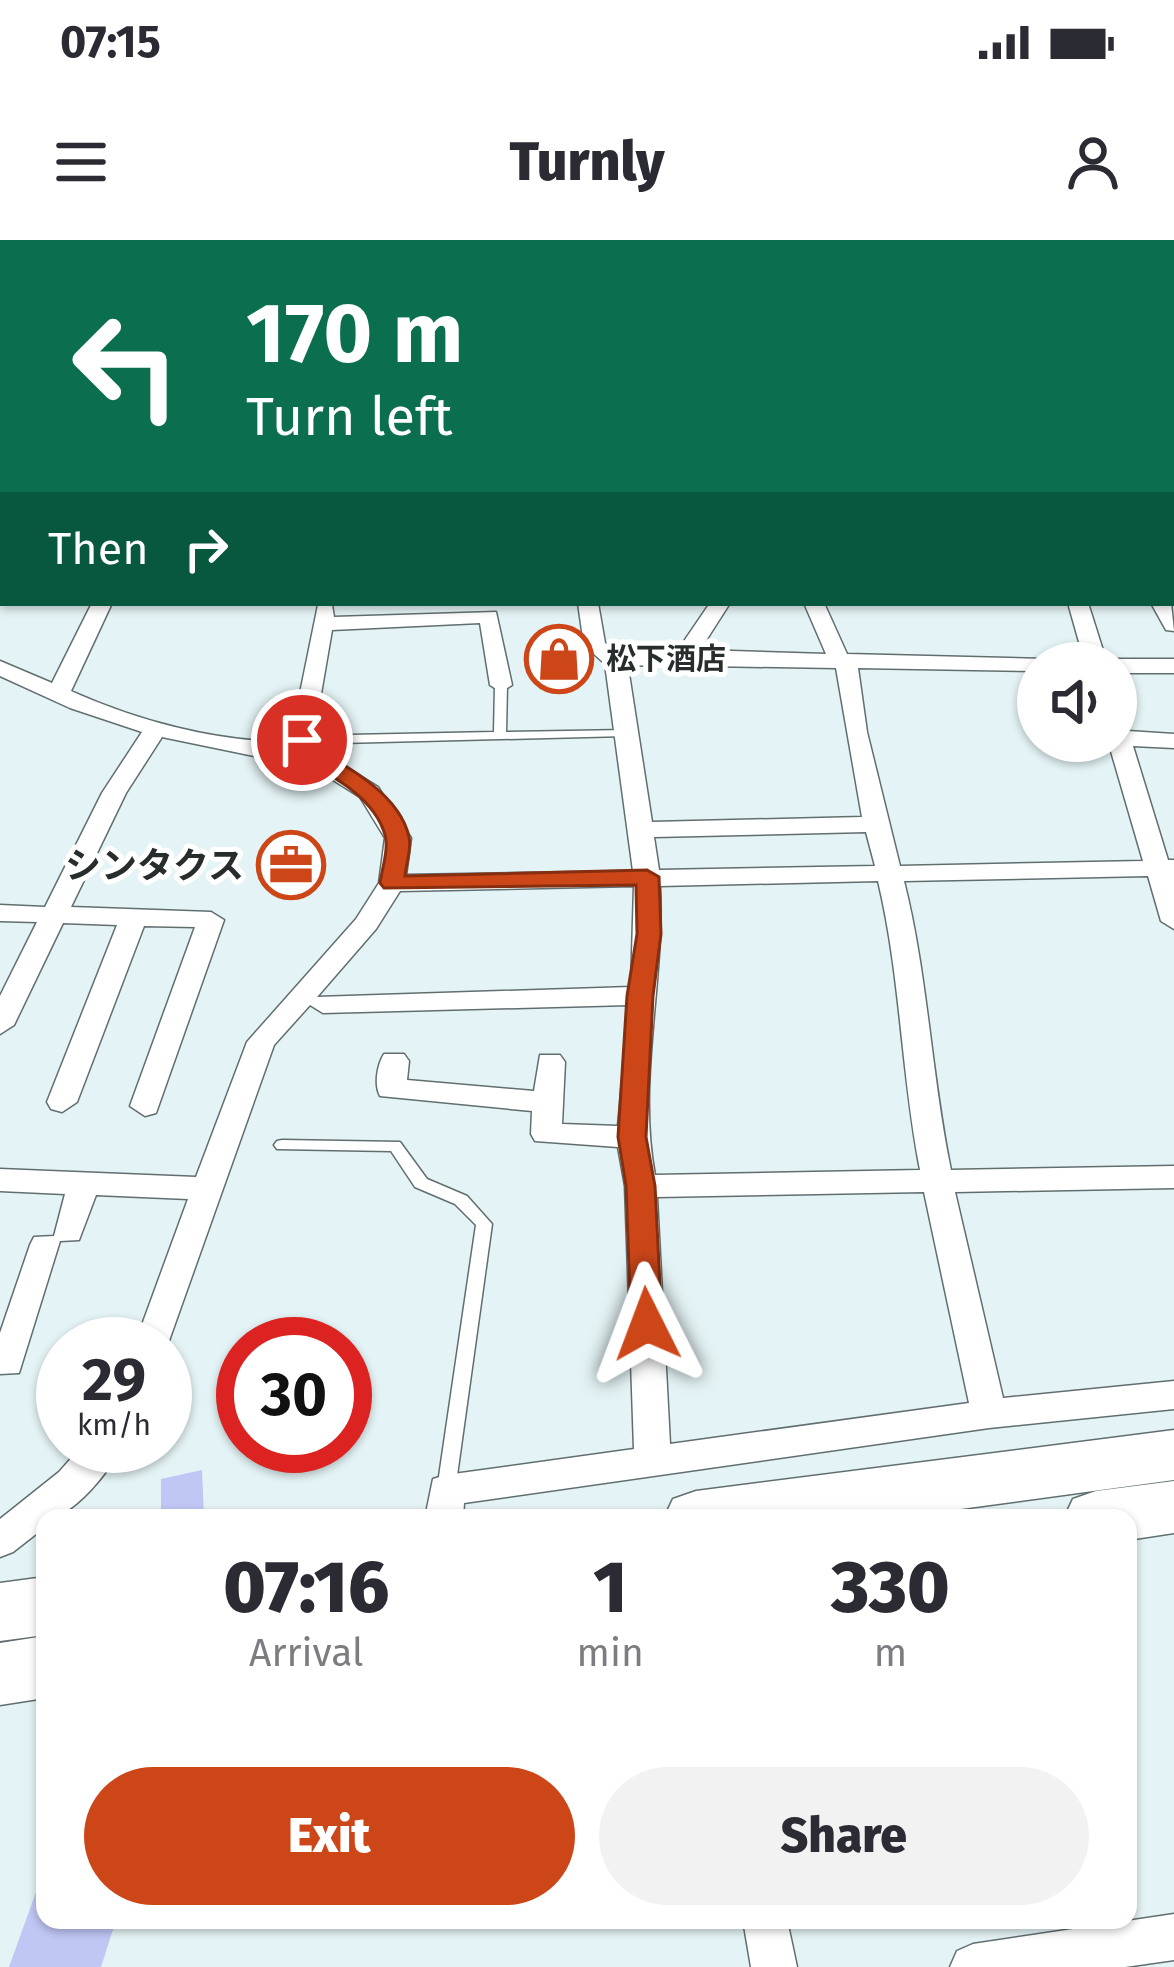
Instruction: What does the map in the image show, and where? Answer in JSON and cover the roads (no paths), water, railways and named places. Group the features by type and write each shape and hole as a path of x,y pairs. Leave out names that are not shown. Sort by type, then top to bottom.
{"main road":[{"path":"764,1509 1174,1455"},
{"path":"1137,1513 1174,1508"},
{"path":"0,1612 36,1607"},
{"path":"0,1674 36,1668"}],"street":[{"path":"58,694 101,606"},
{"path":"588,606 595,645 616,662 647,877 649,934 640,996 632,1137 641,1186 653,1464"},
{"path":"687,653 718,606"},
{"path":"816,606 843,660 849,703 892,874 909,961 917,1066 936,1183 989,1414"},
{"path":"1079,606 1090,642"},
{"path":"301,744 324,614 489,616 501,685"},
{"path":"616,662 687,653 705,659 1017,664"},
{"path":"1137,666 1174,666"},
{"path":"0,668 156,729 254,749 301,744 350,777 386,814 398,838 392,883 367,922 261,1042 162,1317"},
{"path":"0,1025 114,793 156,729"},
{"path":"1137,736 1174,741"},
{"path":"1128,762 1167,869 1174,921"},
{"path":"640,830 878,824"},
{"path":"392,883 1167,869"},
{"path":"0,913 212,920 146,1106"},
{"path":"62,1102 134,916"},
{"path":"323,1004 640,996"},
{"path":"394,1061 391,1089 548,1102"},
{"path":"550,1062 546,1134 632,1137"},
{"path":"641,1186 1174,1177"},
{"path":"0,1180 210,1189"},
{"path":"7,1363 13,1306 57,1239 84,1184"},
{"path":"445,1504 653,1464 989,1414 1174,1395"},
{"path":"40,1509 81,1473"},
{"path":"0,1541 36,1512"},
{"path":"767,1929 774,1967"},
{"path":"973,1967 1174,1937"}],"lane":[{"path":"500,735 501,685"},
{"path":"301,744 626,733"},
{"path":"281,1144 395,1147 421,1183 461,1200 484,1224 445,1504"}],"water":[{"path":"202,1470 204,1509 161,1509 161,1479"},
{"path":"36,1892 36,1929 113,1929 101,1967 9,1967"}],"place":[{"name":"松下酒店","path":"559,659"},
{"name":"シンタクス","path":"291,865"}]}
